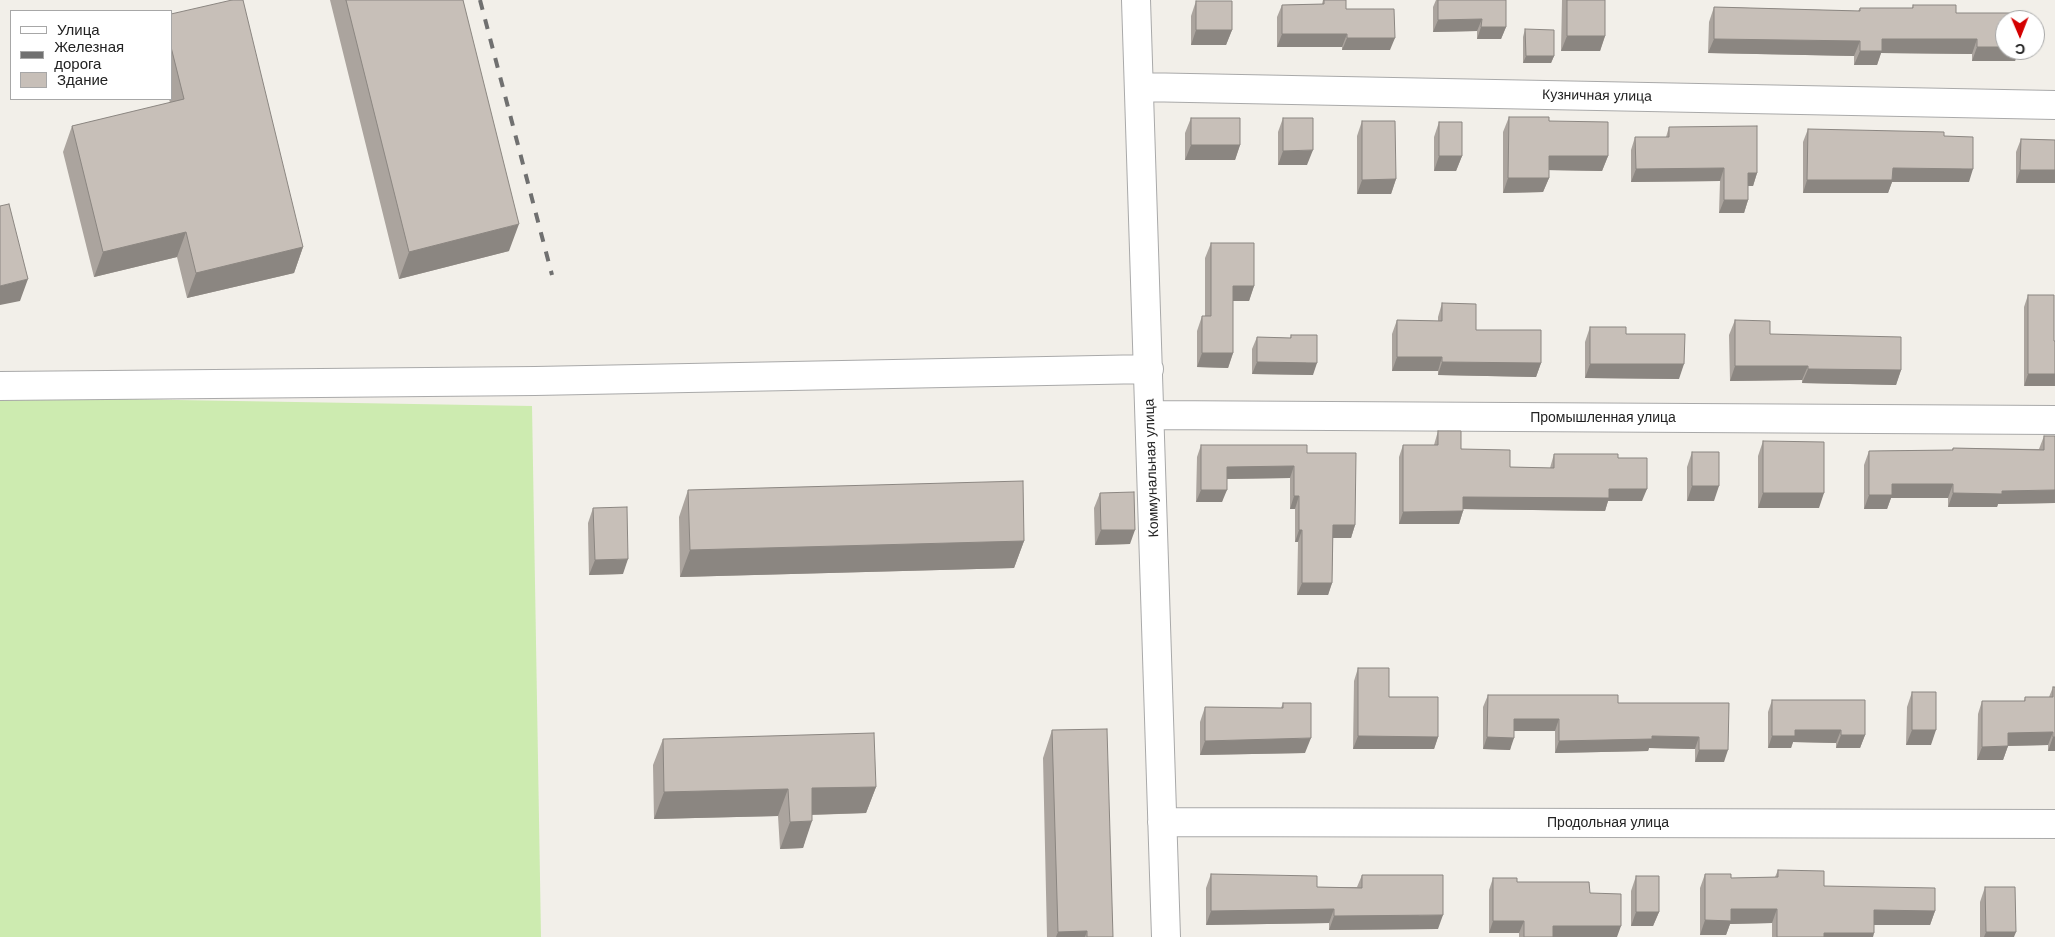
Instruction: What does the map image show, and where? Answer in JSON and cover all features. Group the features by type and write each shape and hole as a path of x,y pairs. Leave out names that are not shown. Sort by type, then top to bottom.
{"street":[{"name":"Коммунальная улица","path":"1136,0 1166,937"},
{"name":"Кузничная улица","path":"1139,86 2055,105"},
{"path":"0,386 535,381 1149,369"},
{"name":"Промышленная улица","path":"1150,415 2055,420"},
{"name":"Продольная улица","path":"1162,822 2055,824"}],"green space":[{"path":"0,397 532,406 541,937 0,937"}],"building":[{"path":"232,0 243,0 303,247 196,273 186,232 103,252 72,126 184,99 172,51 172,14"},
{"path":"346,0 463,0 519,224 409,252"},
{"path":"1324,0 1346,0 1346,9 1394,9 1395,38 1347,38 1347,34 1282,34 1282,5 1324,4"},
{"path":"1438,0 1506,0 1506,27 1481,27 1482,19 1438,20"},
{"path":"1567,0 1605,0 1605,36 1567,36"},
{"path":"1196,1 1232,1 1232,30 1196,30"},
{"path":"1913,5 1956,5 1956,13 1995,13 1995,47 1977,47 1977,39 1882,39 1882,51 1860,51 1860,41 1714,39 1714,7 1860,11 1860,8 1913,8"},
{"path":"1525,29 1554,30 1554,56 1526,56"},
{"path":"1509,117 1549,117 1549,121 1608,122 1608,156 1549,156 1549,178 1508,178"},
{"path":"1191,118 1240,118 1240,145 1191,145"},
{"path":"1283,118 1313,118 1313,150 1283,151"},
{"path":"1362,121 1395,121 1396,179 1362,180"},
{"path":"1439,122 1462,122 1462,156 1439,156"},
{"path":"1757,126 1757,173 1748,173 1748,200 1724,200 1724,168 1636,169 1635,137 1669,137 1669,127"},
{"path":"1808,129 1944,132 1944,136 1973,137 1973,169 1893,168 1892,180 1807,180"},
{"path":"2021,139 2055,140 2055,170 2020,170"},
{"path":"9,204 28,279 0,286 0,206"},
{"path":"1211,243 1254,243 1254,286 1233,286 1233,353 1202,353 1202,316 1211,316"},
{"path":"2028,295 2054,295 2055,374 2028,374"},
{"path":"1442,303 1476,304 1476,330 1541,330 1541,363 1442,362 1442,357 1397,357 1397,320 1442,321"},
{"path":"1735,320 1770,321 1770,334 1901,337 1901,370 1808,369 1808,366 1735,366"},
{"path":"1590,327 1626,327 1626,334 1685,334 1684,364 1590,364"},
{"path":"1291,335 1317,335 1317,363 1257,362 1257,337 1291,338"},
{"path":"1438,431 1461,431 1461,449 1510,450 1510,467 1554,468 1554,454 1618,454 1618,458 1647,458 1647,489 1609,489 1609,498 1463,497 1463,511 1403,512 1403,445 1438,445"},
{"path":"2044,436 2055,436 2055,490 2002,491 2002,494 1953,493 1953,484 1892,484 1892,495 1869,495 1869,451 1953,450 1953,448 2044,450"},
{"path":"1763,441 1824,442 1824,493 1763,493"},
{"path":"1201,445 1307,445 1307,453 1356,453 1355,525 1333,525 1332,583 1302,583 1302,530 1299,530 1299,496 1294,496 1294,466 1227,467 1227,490 1201,490"},
{"path":"1692,452 1719,452 1719,486 1692,486"},
{"path":"1023,481 1024,541 690,550 688,490"},
{"path":"1134,492 1135,530 1101,530 1100,493"},
{"path":"627,507 628,559 595,560 593,508"},
{"path":"1358,668 1389,668 1389,697 1438,697 1438,737 1358,736"},
{"path":"2053,687 2055,687 2055,737 2053,737 2053,732 2008,733 2008,746 1982,747 1982,701 2025,701 2025,697 2053,697"},
{"path":"1912,692 1936,692 1936,730 1912,730"},
{"path":"1488,695 1618,695 1618,703 1729,703 1728,750 1699,750 1699,737 1652,736 1652,739 1559,741 1559,719 1514,719 1514,738 1487,737"},
{"path":"1772,700 1865,700 1865,735 1841,735 1841,730 1795,730 1795,736 1772,736"},
{"path":"1283,703 1311,703 1311,738 1205,741 1205,707 1283,708"},
{"path":"1107,729 1113,937 1087,937 1087,931 1058,932 1052,730"},
{"path":"874,733 876,787 812,788 812,821 790,822 788,789 664,792 663,739"},
{"path":"1778,870 1824,871 1824,886 1935,888 1935,911 1874,910 1874,933 1824,933 1824,937 1777,937 1777,909 1731,909 1731,921 1705,920 1705,874 1731,874 1731,878 1778,877"},
{"path":"1211,874 1317,876 1317,887 1362,888 1362,875 1443,875 1443,915 1334,916 1334,909 1211,911"},
{"path":"1636,876 1659,876 1659,912 1636,912"},
{"path":"1493,878 1517,878 1517,882 1589,882 1590,893 1621,894 1621,926 1553,926 1553,937 1524,937 1524,921 1493,921"},
{"path":"1985,887 2015,887 2016,932 1986,932"}],"railway":[{"path":"480,0 552,275"}]}
